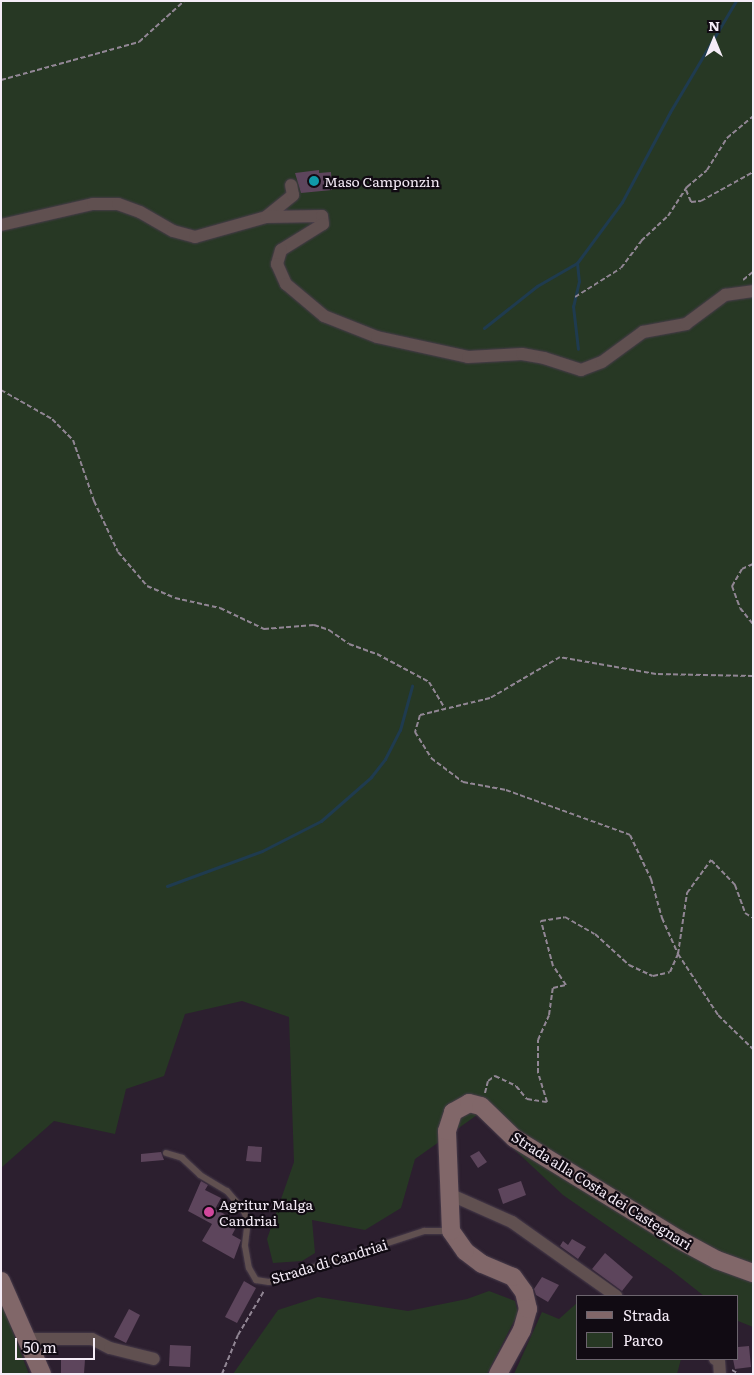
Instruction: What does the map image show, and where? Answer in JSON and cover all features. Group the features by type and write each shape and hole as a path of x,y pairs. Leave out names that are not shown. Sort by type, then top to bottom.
{"street":[{"path":"266,217 293,195 292,185"},
{"path":"1,225 93,204 118,204 140,212 174,231 195,237 266,217 322,216 323,224 281,250 277,264 286,284 324,316 377,337 468,357 522,354 544,358 581,370 602,362 643,332 686,324 726,295 753,291"},
{"name":"Strada alla Costa dei Castegnari","path":"449,1194 447,1131 453,1112 469,1104 481,1106 514,1138 678,1239 717,1260 753,1273"},
{"path":"498,1374 522,1330 528,1309 524,1292 513,1277 482,1264 465,1251 451,1231 449,1194 512,1222 615,1295"},
{"path":"1,1281 42,1374"},
{"path":"27,1339 92,1339 110,1348 154,1359"},
{"path":"716,1360 720,1374"}],"lane":[{"name":"Strada di Candriai","path":"166,1153 182,1158 200,1175 227,1191 242,1208 248,1220 245,1246 249,1268 256,1280 269,1282 424,1231 451,1231"}],"path":[{"path":"1,80 138,42 184,1"},
{"path":"575,297 621,268 641,241 668,216 687,188 707,170 738,127 753,116"},
{"path":"687,188 686,195 691,202 701,201 753,172"},
{"path":"1,390 52,419 73,440 94,501 118,552 147,586 175,598 220,608 264,629 314,625 329,630 349,644 377,654 429,682 445,709"},
{"path":"753,564 742,569 732,586 740,608 753,624"},
{"path":"753,676 656,674 560,657 490,698 420,715 416,732 431,758 463,782 506,790 630,835 651,879 662,918 678,954 718,1015 753,1049"},
{"path":"484,1097 488,1081 495,1076 516,1086 527,1099 547,1102 538,1072 538,1040 549,1015 553,988 566,985 553,966 541,921 565,917 595,934 629,965 653,976 670,972 678,954 687,893 712,860 735,885 744,913 753,918"},
{"path":"222,1374 238,1335 269,1282"}],"green space":[{"path":"1,1 753,1 753,1327 739,1321 739,1295 703,1295 671,1270 563,1195 477,1115 415,1159 401,1208 365,1230 312,1220 315,1253 302,1261 273,1263 267,1239 294,1162 289,1017 242,1001 185,1014 164,1076 126,1089 115,1134 54,1121 1,1168"},
{"path":"489,1291 515,1301 518,1313 487,1374 233,1374 278,1310 318,1297 408,1311 467,1299"},
{"path":"1,1301 29,1374 1,1374"},
{"path":"576,1304 576,1360 681,1360 677,1374 514,1374 542,1312 559,1319"}],"building":[{"name":"Maso Camponzin","path":"319,170 319,173 331,172 332,190 301,193 295,173"},
{"path":"248,1146 262,1147 261,1162 246,1161"},
{"path":"479,1151 487,1162 478,1168 470,1156"},
{"path":"161,1152 164,1160 141,1162 141,1154"},
{"path":"201,1181 208,1185 205,1190 221,1198 215,1209 239,1222 232,1235 241,1240 234,1259 202,1241 212,1224 188,1211"},
{"path":"521,1181 526,1195 503,1204 498,1189"},
{"path":"572,1239 586,1247 578,1259 560,1246 563,1241 568,1245"},
{"path":"605,1253 633,1277 622,1291 592,1269"},
{"path":"542,1277 559,1285 548,1302 536,1295 534,1289"},
{"path":"244,1281 256,1288 237,1323 225,1317"},
{"path":"129,1309 140,1315 126,1343 114,1337"},
{"path":"170,1345 191,1346 190,1367 169,1366"},
{"path":"749,1346 751,1367 735,1369 733,1360 739,1360 739,1347"},
{"path":"61,1358 85,1359 84,1374 61,1374"}],"waterway":[{"path":"484,328 537,286 577,263 622,202 670,112 736,1"},
{"path":"577,263 579,281 573,306 578,349"},
{"path":"167,886 262,851 321,821 371,777 385,759 400,730 412,686"}],"place":[{"name":"Maso Camponzin","path":"314,181"},
{"name":"Agritur Malga Candriai","path":"209,1212"}]}
